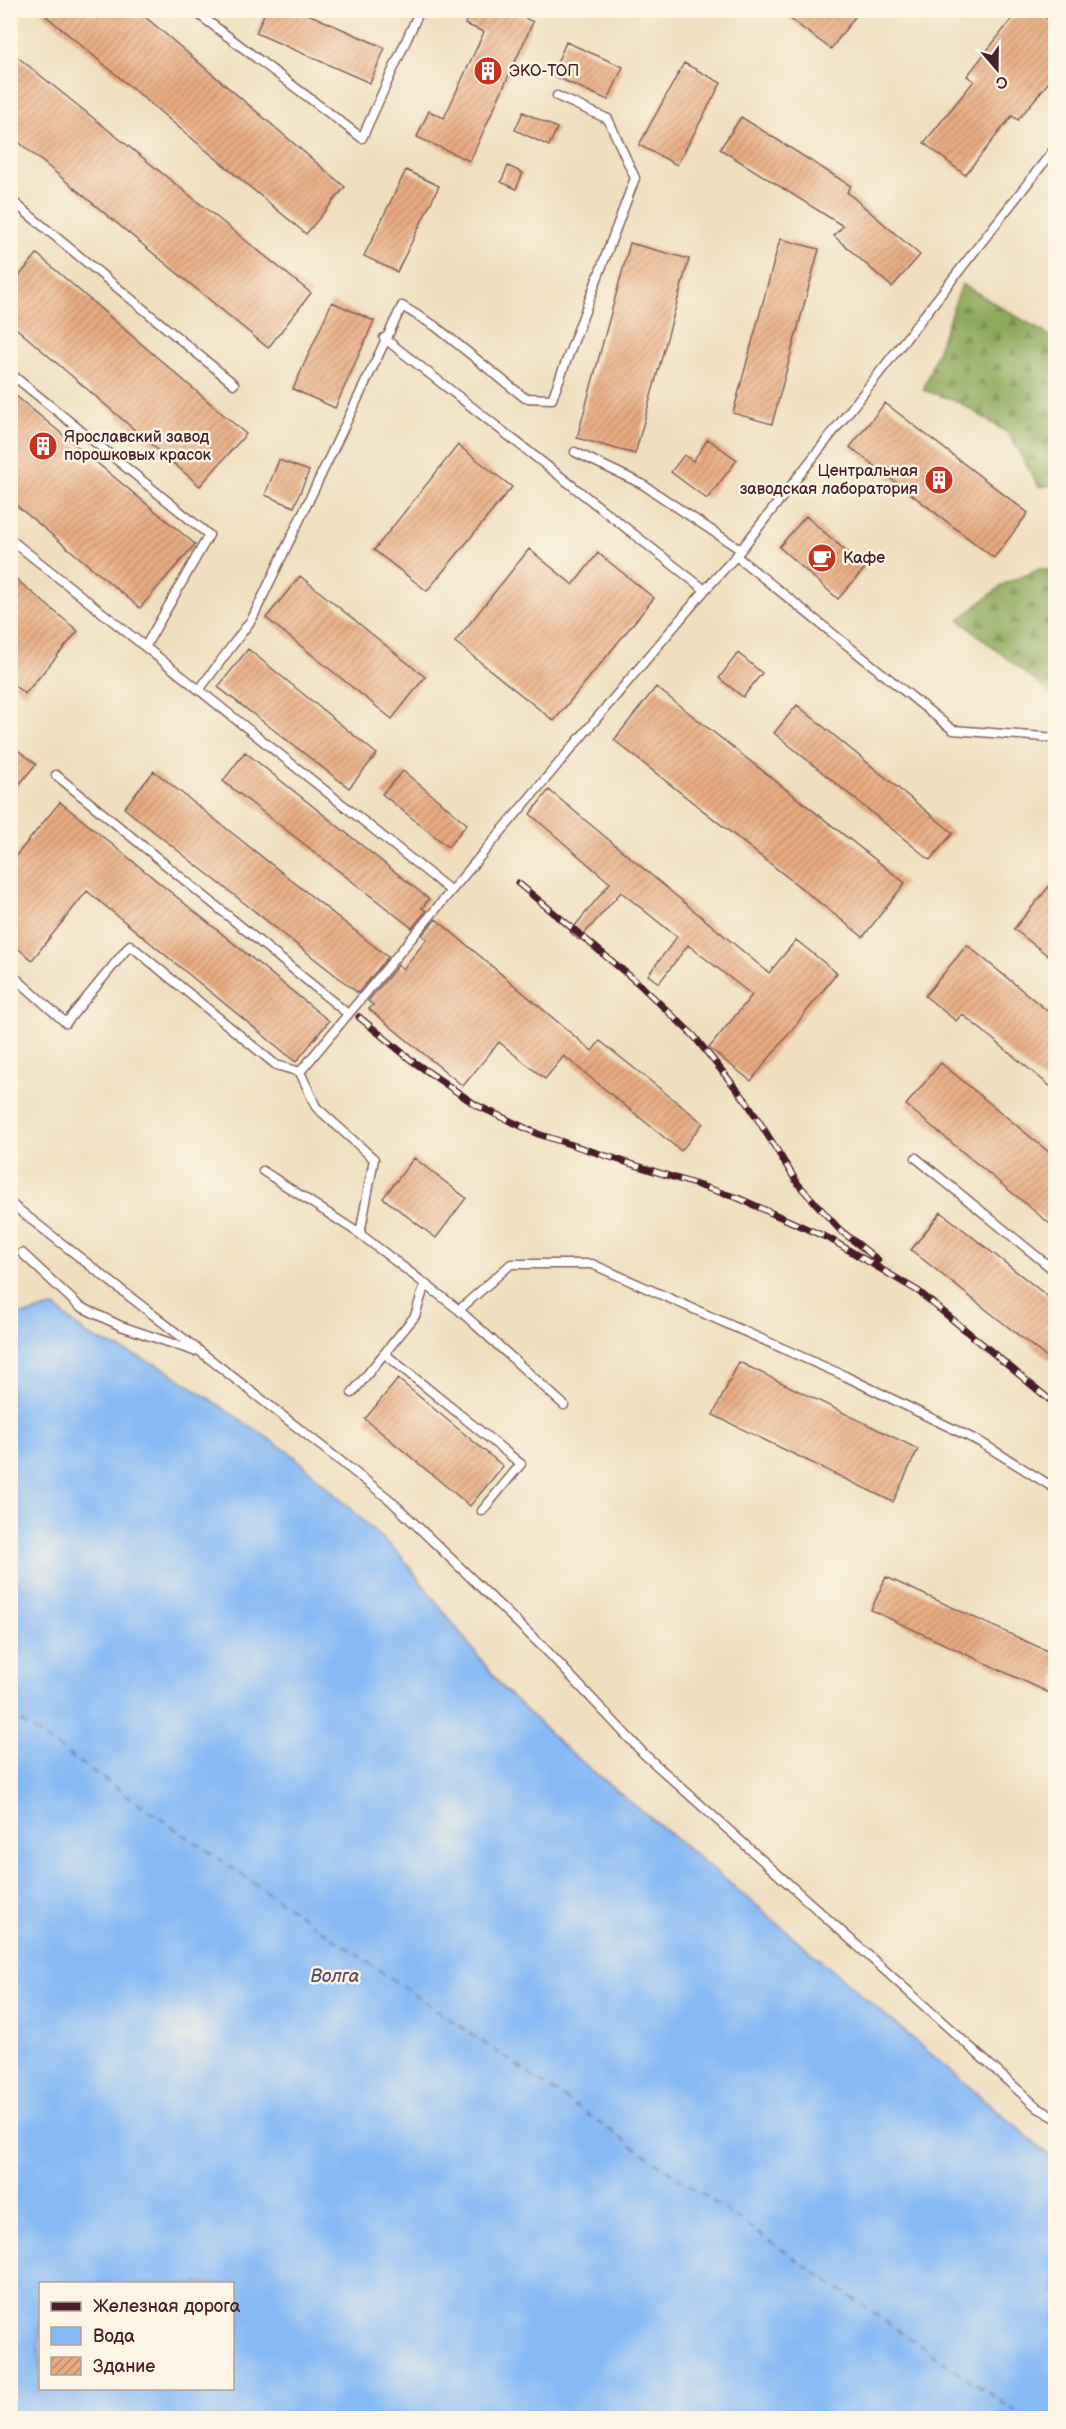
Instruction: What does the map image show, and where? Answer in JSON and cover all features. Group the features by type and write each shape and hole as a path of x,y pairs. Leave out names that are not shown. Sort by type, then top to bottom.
{"lane":[{"path":"193,10 362,138 420,10"},
{"path":"199,690 252,619 384,338 402,306 435,326 525,398 552,399 634,178 608,119 557,96"},
{"path":"300,1072 450,891 738,553 1056,147"},
{"path":"10,199 234,384"},
{"path":"384,338 705,590"},
{"path":"10,373 209,535 145,647"},
{"path":"575,452 642,484 738,553 953,730 1056,738"},
{"path":"10,539 450,891"},
{"path":"56,776 348,1014"},
{"path":"10,973 66,1023 130,945 276,1065 300,1072 316,1107 374,1159 360,1234"},
{"path":"916,1158 1056,1272"},
{"path":"263,1171 360,1234 459,1310 564,1405"},
{"path":"10,1203 389,1499 549,1653 644,1755 1029,2100 1056,2118"},
{"path":"21,1253 79,1306 121,1326 201,1353"},
{"path":"459,1310 511,1264 592,1264 866,1386 980,1442 1056,1489"},
{"path":"352,1394 415,1316 424,1284"},
{"path":"385,1353 521,1464 482,1511"}],"green space":[{"path":"962,284 1055,339 1055,485 1039,487 1008,433 959,402 923,390"},
{"path":"1040,569 1055,571 1055,697 959,620 1004,584"}],"water":[{"name":"Волга","path":"55,1307 87,1335 162,1367 293,1455 400,1555 502,1687 566,1749 755,1904 1055,2160 1055,2418 11,2418 10,1311 28,1314"}],"building":[{"path":"39,10 137,10 345,187 306,234"},
{"path":"266,10 299,10 385,48 370,83 256,33"},
{"name":"ЭКО-ТОП","path":"471,10 509,10 533,22 470,161 417,137 429,111 444,118 484,32 465,24"},
{"path":"778,10 860,10 831,49"},
{"path":"1019,10 1036,10 1056,26 1056,73 1018,120 1012,116 965,175 924,143 974,81 967,76"},
{"path":"566,42 623,67 608,100 552,75"},
{"path":"10,51 311,293 268,348 10,135"},
{"path":"684,63 721,83 677,165 639,145"},
{"path":"523,112 557,128 549,146 515,130"},
{"path":"741,117 851,186 847,192 920,255 892,287 834,236 843,226 720,149"},
{"path":"508,166 523,173 516,189 501,182"},
{"path":"406,170 439,186 397,272 364,256"},
{"path":"780,239 819,249 772,424 733,413"},
{"path":"630,243 689,259 635,454 577,438"},
{"path":"37,254 246,434 200,486 10,323 10,287"},
{"path":"332,302 374,321 335,408 293,389"},
{"name":"Ярославский завод порошковых красок","path":"10,391 195,544 140,608 10,500"},
{"name":"Центральная заводская лаборатория","path":"885,403 1028,513 994,558 850,447"},
{"path":"708,439 737,460 707,499 671,472 684,455 693,461"},
{"path":"458,445 512,487 427,591 374,550"},
{"path":"279,460 309,471 294,507 265,495"},
{"name":"Кафе","path":"806,516 865,568 838,599 779,547"},
{"path":"529,549 573,585 598,553 654,598 554,721 455,642"},
{"path":"10,574 78,631 25,694 10,682"},
{"path":"300,576 425,677 392,719 266,618"},
{"path":"248,649 377,754 349,788 218,687"},
{"path":"738,653 762,673 743,697 719,678"},
{"path":"656,687 905,883 863,937 614,740"},
{"path":"797,705 953,833 930,860 774,733"},
{"path":"10,744 36,764 10,796"},
{"path":"245,752 429,899 422,908 426,911 412,928 223,781"},
{"path":"154,771 388,957 358,993 124,808"},
{"path":"403,771 467,824 448,847 382,794"},
{"path":"549,790 769,973 796,940 837,973 751,1081 709,1048 752,995 688,945 659,983 648,975 677,937 621,892 579,940 570,932 610,883 530,814"},
{"path":"60,802 329,1021 296,1062 87,891 32,960 10,942 10,863"},
{"path":"1056,878 1056,962 1014,929"},
{"path":"436,919 592,1051 600,1041 703,1123 681,1151 564,1056 545,1079 499,1042 463,1086 369,1009 373,1005 368,1001 398,965 403,969 427,939 422,935"},
{"path":"967,945 1056,1018 1056,1091 962,1014 956,1021 925,996"},
{"path":"941,1063 1056,1158 1056,1229 906,1105"},
{"path":"414,1158 466,1198 436,1238 383,1198"},
{"path":"941,1212 1056,1303 1056,1365 911,1250"},
{"path":"739,1362 918,1449 893,1502 713,1415"},
{"path":"398,1379 503,1466 470,1506 365,1419"},
{"path":"886,1577 1056,1655 1056,1696 871,1610"}],"ferry route":[{"path":"10,1714 1025,2418"}],"railway":[{"path":"518,883 638,983 693,1035 747,1102 798,1184 840,1230 878,1260"},
{"path":"359,1017 411,1060 476,1105 538,1134 738,1198 830,1239 918,1291 1056,1405"}],"place":[{"name":"ЭКО-ТОП","path":"488,71"},
{"name":"Ярославский завод порошковых красок","path":"43,446"},
{"name":"Центральная заводская лаборатория","path":"939,480"},
{"name":"Кафе","path":"822,558"}]}
